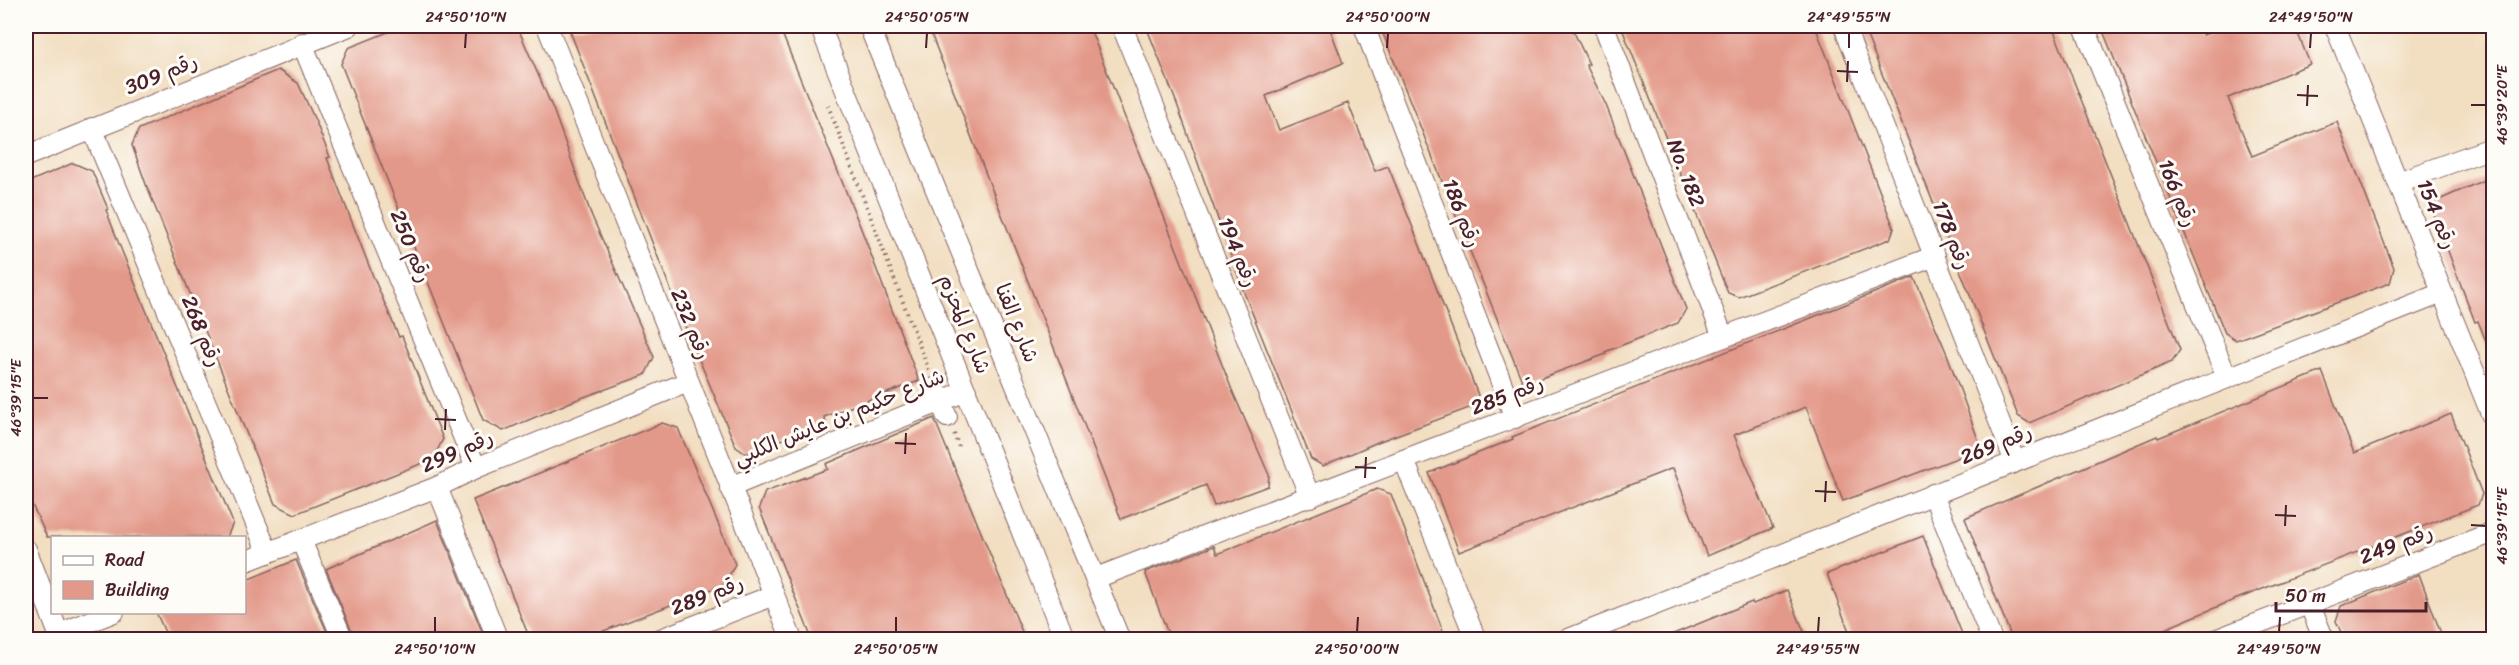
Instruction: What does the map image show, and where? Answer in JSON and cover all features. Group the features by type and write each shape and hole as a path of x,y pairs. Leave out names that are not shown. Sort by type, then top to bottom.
{"street":[{"name":"رقم 309","path":"26,156 349,26"},
{"name":"رقم 232","path":"547,26 792,639"},
{"name":"شارع المحزم","path":"820,26 1065,639"},
{"name":"شارع القنا","path":"869,26 1120,639"},
{"name":"رقم 194","path":"1122,26 1310,497"},
{"name":"رقم 186","path":"1364,26 1515,418"},
{"name":"No. 182","path":"1604,26 1724,337"},
{"name":"رقم 178","path":"1844,26 2015,462"},
{"name":"رقم 166","path":"2084,26 2227,378"},
{"name":"رقم 154","path":"2335,26 2493,421"},
{"name":"رقم 250","path":"302,43 476,468"},
{"name":"رقم 268","path":"92,128 268,553"},
{"path":"2398,182 2493,147"},
{"name":"رقم 285","path":"1095,578 1935,256"},
{"name":"رقم 269","path":"1566,639 2442,293"},
{"name":"رقم 299","path":"246,561 438,487 476,468 688,382"},
{"name":"شارع حكيم بن عايش الكلبي","path":"730,487 966,391"},
{"path":"1404,460 1476,639"},
{"path":"438,487 498,639"},
{"path":"1933,494 1992,639"},
{"name":"رقم 249","path":"2215,639 2493,532"},
{"path":"301,540 343,639"},
{"path":"26,549 51,614"},
{"name":"رقم 289","path":"658,639 774,595"},
{"path":"2309,603 2324,639"},
{"path":"51,614 60,637 110,614"}],"path":[{"path":"827,102 941,402"}],"building":[{"path":"403,26 517,26 553,109 591,214 654,357 645,375 573,401 503,431 483,420 341,64 348,48"},
{"path":"568,26 779,26 862,231 919,381 824,417 826,422 746,454 736,447 682,319"},
{"path":"928,26 1089,26 1232,390 1269,475 1268,486 1214,506 1206,485 1121,519"},
{"path":"1146,26 1329,26 1343,63 1266,96 1279,130 1348,103 1375,171 1388,166 1478,395 1472,407 1380,441 1323,466 1311,459 1245,295 1177,104"},
{"path":"1380,26 1571,26 1589,64 1586,65 1606,105 1686,309 1678,323 1605,352 1606,354 1528,383 1522,381"},
{"path":"1621,26 1815,26 1894,228 1890,239 1739,297 1728,293"},
{"path":"1863,26 2052,26 2180,350 2172,362 2029,423 2018,416"},
{"path":"2101,26 2197,26 2203,35 2227,26 2295,26 2310,64 2228,98 2252,156 2337,122 2394,268 2390,283 2236,340 2225,333"},
{"path":"278,70 298,83 315,120 330,157 327,158 373,276 399,337 402,336 443,439 433,459 295,514 275,504 132,145 139,129"},
{"path":"73,163 92,171 108,209 106,210 119,244 233,523 227,536 47,537 26,492 26,183"},
{"path":"2493,176 2492,357 2478,321 2475,322 2430,204"},
{"path":"1914,277 1947,354 1979,442 1973,452 1843,501 1806,407 1734,435 1773,528 1707,556 1673,468 1459,552 1429,473 1513,439 1512,437"},
{"path":"2322,371 2354,453 2451,414 2482,494 2478,505 2224,604 2141,639 2012,639 1965,518 2157,436 2158,438"},
{"path":"934,418 1025,639 812,639 759,508 765,492 828,469 826,464"},
{"path":"662,423 678,428 735,564 725,584 583,639 530,639 473,500"},
{"path":"1377,489 1391,494 1446,639 1170,639 1145,572 1214,546 1217,554"},
{"path":"437,520 485,639 355,639 326,569"},
{"path":"1923,536 1964,639 1852,639 1827,574"},
{"path":"296,560 330,639 168,639 157,614 246,614 246,580"},
{"path":"2419,574 2443,639 2344,639 2336,621 2341,606"},
{"path":"1787,590 1807,639 1661,639 1752,602 1753,604"}]}
